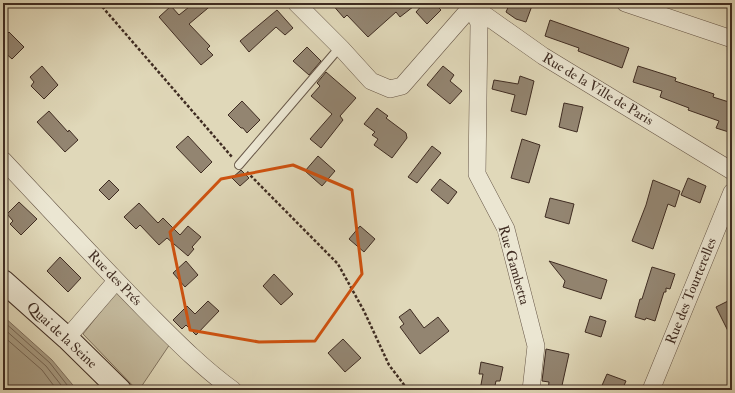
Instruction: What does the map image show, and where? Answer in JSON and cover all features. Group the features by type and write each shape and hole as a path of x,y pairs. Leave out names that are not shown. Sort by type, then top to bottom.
{"street":[{"path":"296,3 341,48 371,81 390,89 402,86 469,4"},
{"path":"626,3 732,39"},
{"name":"Rue de la Ville de Paris","path":"469,4 543,56 732,171"},
{"name":"Rue Gambetta","path":"469,4 479,24 477,174 506,229 536,346 531,390"},
{"name":"Rue des Prés","path":"3,160 116,281 179,344 215,377 233,390"},
{"name":"Rue des Tourterelles","path":"651,390 732,192"},
{"name":"Quai de la Seine","path":"3,281 67,338 120,390"},
{"path":"67,338 116,281"}],"lane":[{"path":"239,165 334,54"}],"path":[{"path":"364,311 388,365 408,390"}],"highlighted area":[{"path":"293,165 352,190 362,274 315,341 259,342 190,330 170,232 221,179"}],"shaded area":[{"path":"117,291 170,344 139,390 137,390 83,334"}],"water":[{"path":"3,316 52,360 77,390 3,390"}],"building":[{"path":"194,3 214,3 189,24 210,46 207,49 213,55 201,65 159,17 171,6 179,15"},
{"path":"331,3 418,3 400,17 396,12 368,37 347,15 344,18"},
{"path":"424,3 434,3 441,10 427,24 416,12"},
{"path":"510,3 533,3 526,22 516,19 506,12"},
{"path":"277,10 293,28 285,35 276,27 249,52 240,41"},
{"path":"550,20 629,48 622,68 578,51 579,48 545,36"},
{"path":"9,32 24,47 12,59 3,51 3,38"},
{"path":"307,47 321,61 309,75 293,61"},
{"path":"42,66 58,85 44,99 31,86 34,82 30,77"},
{"path":"443,66 454,75 450,81 462,91 450,104 427,85"},
{"path":"638,66 676,78 675,81 714,94 713,97 732,103 732,133 716,128 719,121 688,110 689,108 660,97 662,91 633,82"},
{"path":"326,72 356,98 340,116 343,120 321,148 310,139 332,114 311,96 320,86 317,83"},
{"path":"520,76 534,81 526,115 511,111 515,95 492,89 494,80 518,84"},
{"path":"242,101 260,120 247,133 228,115"},
{"path":"564,103 583,107 577,132 559,127"},
{"path":"377,108 388,116 386,118 406,133 407,138 392,158 374,145 378,139 372,135 375,132 364,124"},
{"path":"49,111 68,132 69,130 78,140 65,152 37,122"},
{"path":"188,136 212,162 201,173 176,147"},
{"path":"522,139 540,145 529,183 511,178"},
{"path":"432,146 441,153 417,183 408,177"},
{"path":"318,156 335,171 322,186 305,171"},
{"path":"241,170 249,178 240,186 232,178"},
{"path":"688,178 706,186 700,203 681,195"},
{"path":"440,179 457,192 448,204 431,190"},
{"path":"109,180 119,190 109,200 99,190"},
{"path":"653,180 680,191 675,207 668,204 653,249 632,241 646,205"},
{"path":"550,198 574,204 569,224 545,217"},
{"path":"19,202 37,219 21,235 10,224 13,221 7,214"},
{"path":"139,203 158,223 163,218 180,235 188,226 201,237 192,247 194,249 188,256 167,238 159,245 140,225 136,229 124,217"},
{"path":"360,226 375,239 364,252 349,239"},
{"path":"60,257 81,278 68,292 47,271"},
{"path":"186,261 198,275 185,287 173,273"},
{"path":"549,261 607,280 601,299 563,287 565,281"},
{"path":"652,267 675,274 670,289 666,288 666,292 664,292 655,321 635,317"},
{"path":"274,274 293,294 281,305 263,286"},
{"path":"732,299 732,339 716,307"},
{"path":"208,301 219,311 196,335 186,325 182,329 173,320 187,306 195,314"},
{"path":"410,309 424,328 438,317 449,331 420,354 400,327 404,324 399,317"},
{"path":"590,316 606,321 601,337 585,332"},
{"path":"343,339 361,358 345,372 328,353"},
{"path":"546,349 569,354 561,390 548,390 549,382 542,381"},
{"path":"481,362 503,367 500,381 496,381 494,390 480,390 483,374 479,374"},
{"path":"607,374 626,381 622,390 600,390"}]}
